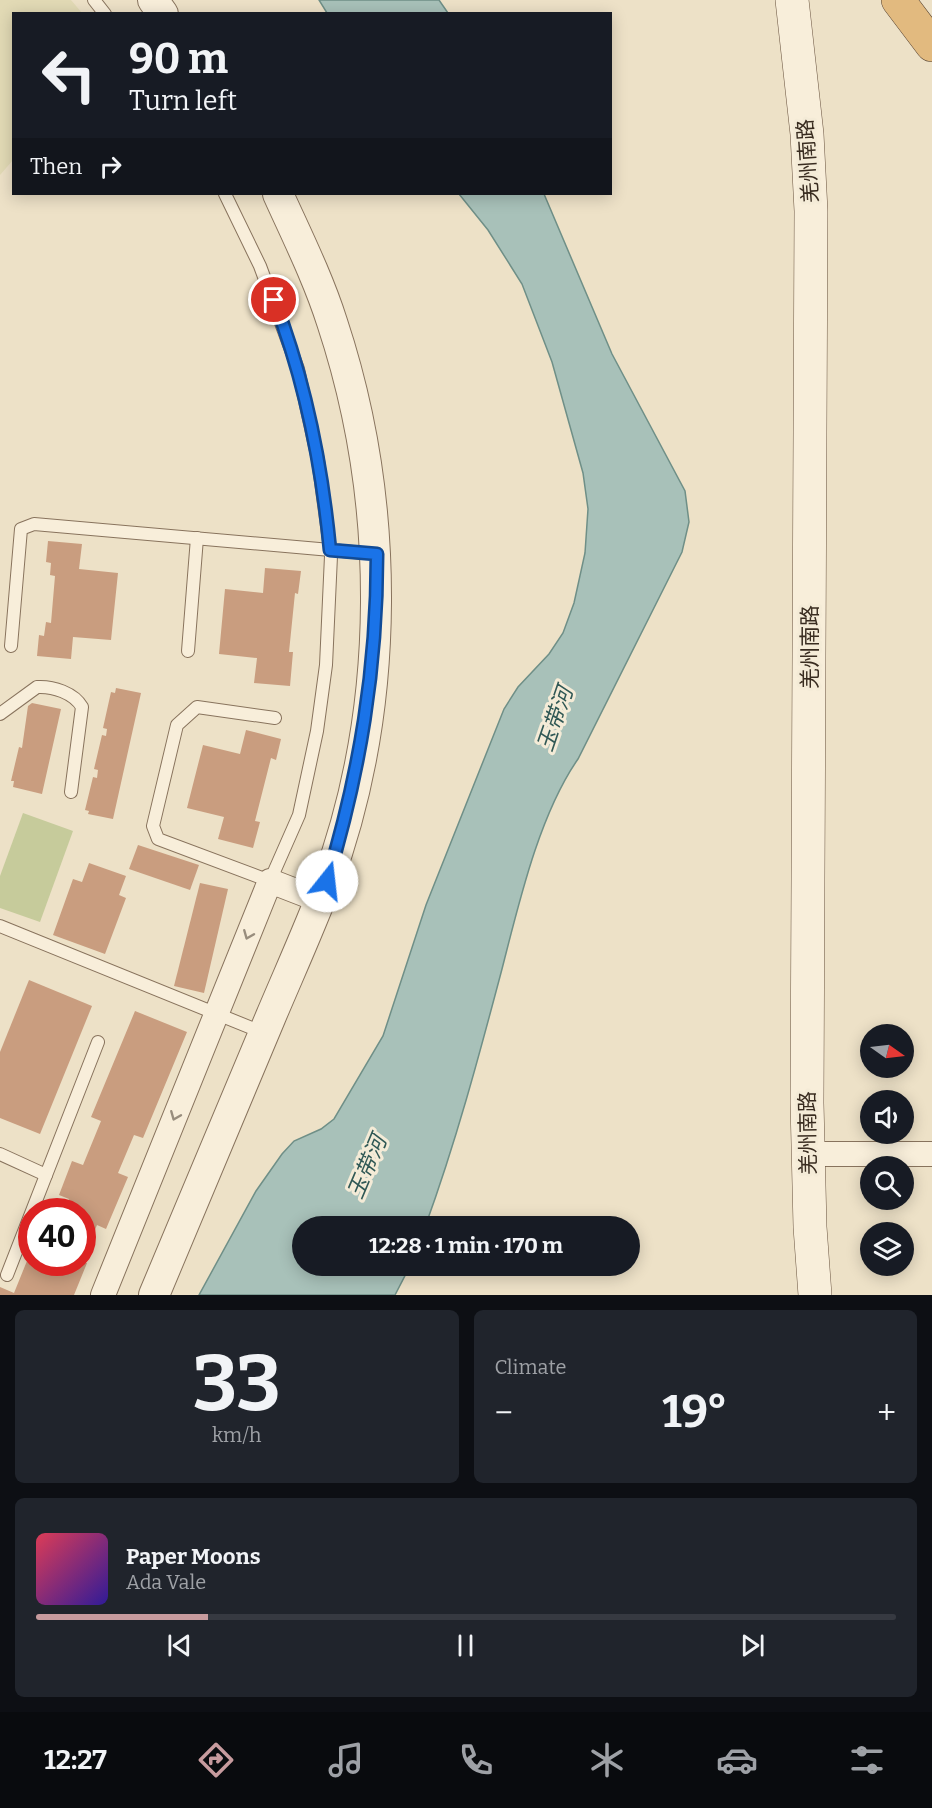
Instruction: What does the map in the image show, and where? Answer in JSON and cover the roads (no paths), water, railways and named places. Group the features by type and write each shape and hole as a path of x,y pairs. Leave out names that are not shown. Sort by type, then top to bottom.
{"highway":[{"path":"898,0 932,45"}],"main road":[{"name":"羌州南路","path":"792,0 807,134 811,211 808,1154 815,1295"}],"street":[{"path":"153,0 162,12"},
{"path":"154,1295 319,900 343,828 363,739 372,669 377,554 363,452 343,357 324,299 278,195"},
{"path":"103,1295 270,881 319,900"},
{"path":"808,1154 932,1154"}],"lane":[{"path":"94,0 103,12"},
{"path":"225,195 260,266 298,369 318,460 330,550 331,595 326,665 317,731 298,815 270,881 158,839 153,826 177,725 197,707 275,718"},
{"path":"11,646 21,529 34,524 377,554"},
{"path":"188,651 197,538"},
{"path":"0,714 38,687 63,692 78,700 82,706 71,792"},
{"path":"0,926 264,1033"},
{"path":"7,1275 98,1042"},
{"path":"0,1154 46,1174"}],"water":[{"path":"319,0 439,0 447,12 326,12"},
{"name":"玉带河","path":"460,195 544,195 612,354 685,491 689,522 682,552 578,759 564,781 541,833 523,888 467,1099 429,1216 292,1216 292,1276 405,1276 395,1295 199,1295 256,1191 282,1154 294,1141 321,1129 334,1119 383,1036 426,905 504,709 518,687 549,654 563,633 574,603 585,553 588,509 583,473 552,362 522,284 488,230"}]}
